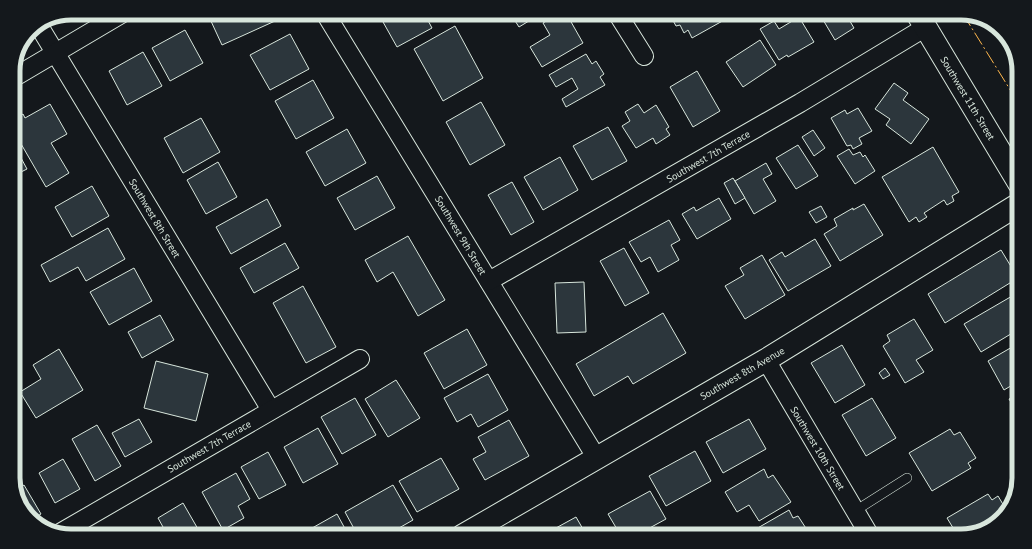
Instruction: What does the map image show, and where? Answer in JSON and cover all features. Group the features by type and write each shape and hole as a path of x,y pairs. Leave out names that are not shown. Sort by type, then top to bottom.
{"street":[{"path":"20,74 111,20"},
{"name":"Southwest 9th Street","path":"329,20 596,457"},
{"path":"621,20 644,56"},
{"name":"Southwest 7th Terrace","path":"489,281 800,103 921,20"},
{"name":"Southwest 11th Street","path":"921,20 1012,171"},
{"name":"Southwest 8th Street","path":"41,30 271,410"},
{"name":"Southwest 8th Avenue","path":"489,529 596,457 766,360 1012,208"},
{"name":"Southwest 7th Terrace","path":"67,529 360,359"},
{"name":"Southwest 10th Street","path":"766,360 866,529"}],"lane":[{"path":"855,511 907,478"}],"building":[{"path":"210,20 275,21 222,45"},
{"path":"382,20 428,20 432,28 397,47"},
{"path":"514,20 530,20 519,27"},
{"path":"548,20 570,20 583,43 542,67 530,47 550,35 543,23"},
{"path":"673,20 724,20 692,38 688,30 684,33 680,25 676,26"},
{"path":"794,20 801,20 814,42 788,57 787,55 779,60 760,29 774,21 779,29"},
{"path":"823,20 849,20 854,28 835,40"},
{"path":"455,26 483,78 443,101 414,49"},
{"path":"185,30 203,63 170,81 152,48"},
{"path":"290,34 309,69 270,90 250,55"},
{"path":"760,40 776,65 743,87 726,62"},
{"path":"143,52 162,86 127,105 109,71"},
{"path":"586,54 592,64 596,61 604,74 600,77 605,85 566,107 562,99 578,89 572,78 556,87 549,75"},
{"path":"697,71 720,111 693,127 670,87"},
{"path":"313,80 334,118 296,139 275,101"},
{"path":"894,83 908,93 903,100 929,119 911,144 886,125 890,119 875,109"},
{"path":"481,102 505,145 470,165 446,122"},
{"path":"50,104 67,134 51,143 69,173 46,187 20,142 20,116 23,114 25,118"},
{"path":"638,104 644,113 656,105 669,127 666,129 670,135 656,144 653,138 636,148 622,126 630,121 625,112"},
{"path":"858,108 872,131 859,138 862,144 853,149 851,145 847,146 831,118 845,110 847,114"},
{"path":"201,118 220,152 183,173 164,138"},
{"path":"608,127 627,161 592,180 573,146"},
{"path":"347,129 366,163 325,186 306,152"},
{"path":"813,130 825,148 814,156 802,137"},
{"path":"798,145 818,176 796,189 776,158"},
{"path":"933,147 959,192 952,196 954,201 947,205 944,200 924,213 927,217 919,222 916,217 909,222 882,177"},
{"path":"849,149 853,155 860,152 863,157 865,155 875,171 855,184 837,156"},
{"path":"20,156 27,169 20,172"},
{"path":"560,157 578,190 543,210 524,177"},
{"path":"218,162 237,197 206,214 187,180"},
{"path":"766,163 772,174 763,179 776,201 754,214 735,181"},
{"path":"377,176 395,208 355,230 337,198"},
{"path":"733,178 745,198 735,204 724,183"},
{"path":"512,182 534,222 511,235 488,195"},
{"path":"92,186 109,216 72,237 55,207"},
{"path":"719,198 731,219 697,239 682,214 694,207 696,211"},
{"path":"267,199 281,226 231,254 216,227"},
{"path":"864,204 883,235 840,261 824,234 837,226 834,219 853,208 853,210"},
{"path":"821,206 827,217 816,223 809,212"},
{"path":"669,220 680,240 671,245 679,260 658,272 650,257 641,262 629,242"},
{"path":"108,228 125,259 86,281 78,267 50,282 41,265"},
{"path":"408,236 445,300 418,316 393,272 377,282 365,260"},
{"path":"815,239 831,266 788,291 769,260 782,252 785,257"},
{"path":"285,243 299,268 254,293 240,268"},
{"path":"624,248 649,293 625,306 600,261"},
{"path":"1001,250 1012,268 1012,282 945,323 928,294"},
{"path":"762,255 785,295 745,319 725,286 744,275 740,268"},
{"path":"134,268 152,301 109,325 90,292"},
{"path":"584,282 586,332 557,333 555,283"},
{"path":"303,286 336,347 306,363 273,303"},
{"path":"1012,296 1012,333 981,352 964,324"},
{"path":"663,313 686,353 633,384 628,376 594,396 576,364"},
{"path":"160,315 174,340 142,358 128,332"},
{"path":"914,319 933,350 916,360 924,372 905,383 883,346 890,341 887,335"},
{"path":"467,329 487,365 444,389 424,353"},
{"path":"842,345 865,385 835,403 811,363"},
{"path":"1012,347 1012,385 1004,390 988,361"},
{"path":"59,349 83,390 36,418 20,392 41,379 33,365"},
{"path":"156,361 208,374 196,421 144,408"},
{"path":"885,368 890,375 883,379 879,373"},
{"path":"488,374 508,410 478,427 471,414 457,422 444,398"},
{"path":"396,380 420,418 388,437 365,399"},
{"path":"355,398 376,435 342,454 321,417"},
{"path":"872,398 896,438 866,456 842,415"},
{"path":"139,419 152,442 125,457 112,433"},
{"path":"749,419 766,449 723,473 706,442"},
{"path":"509,420 529,456 485,480 473,459 486,452 478,437"},
{"path":"97,425 121,466 95,481 72,439"},
{"path":"318,428 338,464 303,483 284,447"},
{"path":"950,429 954,435 960,432 976,458 968,463 971,468 932,491 909,453"},
{"path":"695,451 711,481 666,506 649,476"},
{"path":"268,452 286,485 259,499 241,467"},
{"path":"441,458 459,489 417,512 399,481"},
{"path":"63,459 80,489 55,503 39,473"},
{"path":"764,469 768,478 773,475 791,502 759,521 749,505 737,512 725,492"},
{"path":"236,473 250,499 238,506 244,518 222,529 202,492"},
{"path":"24,485 41,514 37,516 33,512 25,501 21,487"},
{"path":"393,485 413,520 397,529 354,529 345,512"},
{"path":"650,491 666,519 648,529 617,529 608,514"},
{"path":"988,494 992,500 998,496 1004,505 995,516 984,524 968,529 954,529 947,518"},
{"path":"183,503 198,529 164,529 158,518"},
{"path":"789,510 793,518 798,516 806,529 756,529"},
{"path":"337,514 345,529 310,529"},
{"path":"576,517 583,529 554,529"}],"power":[{"path":"967,21 1012,93"}]}
